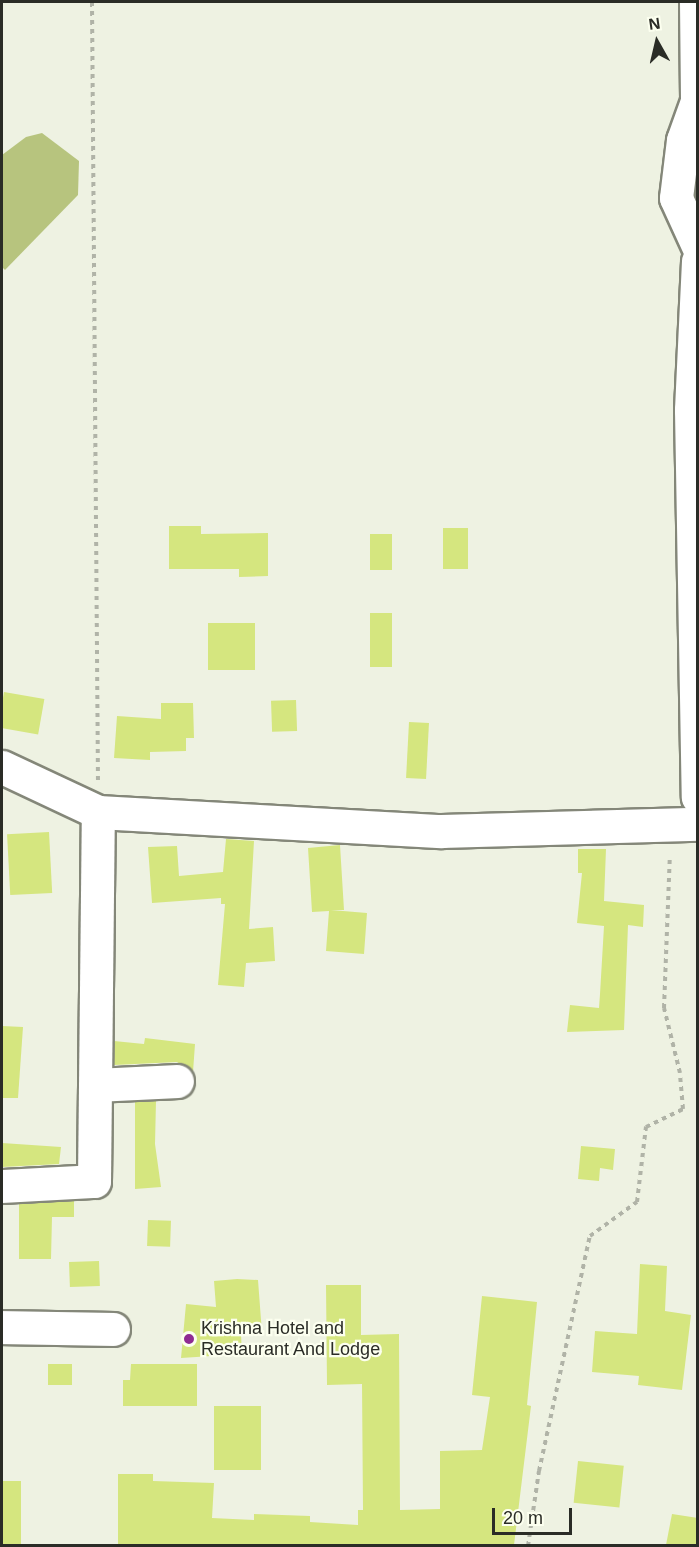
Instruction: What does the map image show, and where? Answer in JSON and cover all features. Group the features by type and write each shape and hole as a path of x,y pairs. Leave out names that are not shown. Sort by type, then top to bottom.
{"street":[{"path":"696,2 697,101 683,140 676,198 698,246"},
{"path":"698,261 691,410 698,797"},
{"path":"2,767 98,812 441,831 684,824"},
{"path":"2,1186 94,1181 98,812"},
{"path":"96,1085 177,1081"},
{"path":"2,1327 113,1329"}],"path":[{"path":"92,2 98,812"},
{"path":"528,1545 539,1471 590,1236 637,1202 646,1127 683,1109 680,1073 664,1008 684,824"}],"green space":[{"path":"42,133 79,161 78,195 5,270 2,267 2,155 26,137"}],"building":[{"path":"169,526 201,526 201,534 268,533 268,576 239,577 239,569 169,569"},
{"path":"443,528 468,528 468,569 443,569"},
{"path":"370,534 392,534 392,570 370,570"},
{"path":"370,613 392,613 392,667 370,667"},
{"path":"208,623 255,623 255,670 208,670"},
{"path":"4,692 44,699 38,735 2,728"},
{"path":"296,700 297,731 272,732 271,701"},
{"path":"161,703 193,703 194,738 186,738 186,751 150,752 150,760 114,758 117,716 161,719"},
{"path":"409,722 429,723 426,779 406,778"},
{"path":"49,832 52,893 10,895 7,834"},
{"path":"226,839 254,841 249,929 273,927 275,961 246,963 244,987 218,985 225,904 221,904 221,898 152,903 148,847 177,846 179,876 223,872"},
{"path":"340,845 344,910 331,910 367,913 364,954 326,951 329,911 312,912 308,848"},
{"path":"578,849 606,849 604,901 644,905 643,927 628,925 624,1030 567,1032 570,1005 599,1008 600,994 604,926 577,923 582,873 578,873"},
{"path":"2,1026 23,1027 18,1098 2,1098"},
{"path":"145,1038 195,1044 193,1072 177,1062 114,1065 114,1041 144,1044"},
{"path":"156,1101 155,1144 161,1187 135,1189 135,1102"},
{"path":"2,1143 61,1147 59,1164 2,1167"},
{"path":"581,1146 615,1149 613,1170 600,1168 599,1181 578,1179"},
{"path":"74,1201 74,1217 52,1217 51,1259 19,1259 19,1204"},
{"path":"148,1220 171,1221 170,1247 147,1246"},
{"path":"99,1261 100,1286 70,1287 69,1262"},
{"path":"640,1264 667,1266 665,1311 691,1315 682,1390 638,1385 639,1376 592,1372 595,1331 637,1334"},
{"path":"258,1280 262,1333 241,1334 242,1354 181,1358 186,1304 216,1307 214,1281"},
{"path":"326,1285 361,1285 361,1335 399,1334 400,1510 440,1509 440,1451 482,1450 490,1397 472,1395 482,1296 537,1302 527,1405 531,1406 514,1545 118,1545 118,1474 153,1474 153,1481 214,1483 212,1518 254,1520 254,1514 310,1516 310,1522 358,1525 358,1510 363,1510 362,1384 327,1385"},
{"path":"48,1364 72,1364 72,1385 48,1385"},
{"path":"131,1364 197,1364 197,1406 123,1406 123,1380 130,1380"},
{"path":"214,1406 261,1406 261,1470 214,1470"},
{"path":"578,1461 624,1466 619,1508 574,1503"},
{"path":"2,1481 21,1481 21,1545 2,1545"},
{"path":"672,1514 698,1518 698,1545 666,1545"}],"place":[{"name":"Krishna Hotel and Restaurant And Lodge","path":"189,1339"}]}
